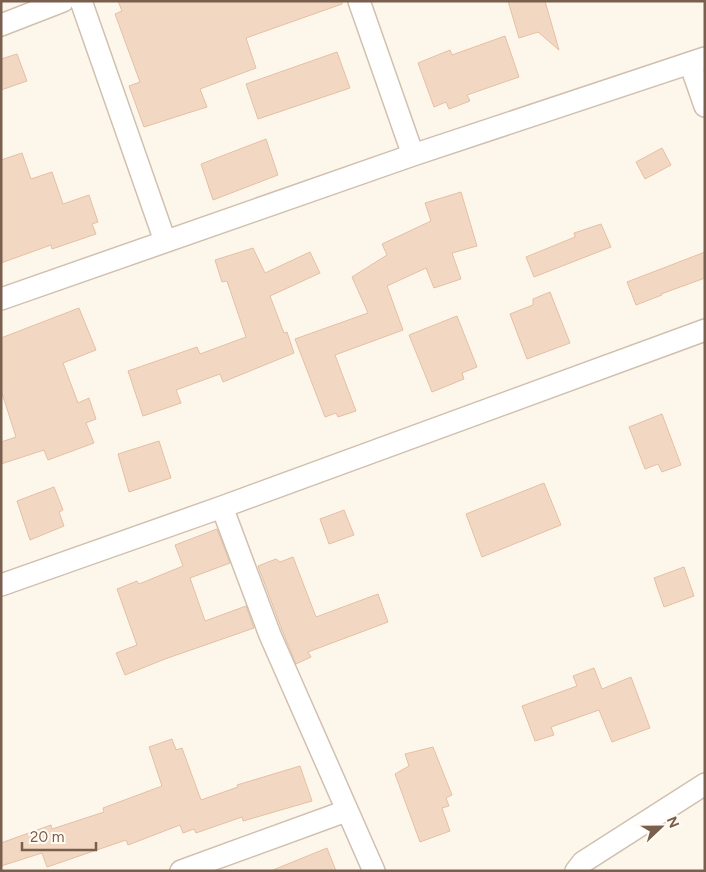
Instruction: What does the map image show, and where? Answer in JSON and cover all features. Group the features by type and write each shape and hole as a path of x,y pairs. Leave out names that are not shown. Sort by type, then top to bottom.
{"street":[{"path":"1,25 63,1"},
{"path":"81,1 165,241"},
{"path":"359,1 413,155"},
{"path":"1,298 413,155 698,60 705,106"},
{"path":"1,585 222,507 705,330"},
{"path":"222,507 270,635 374,871"},
{"path":"576,871 583,862 705,784"},
{"path":"181,871 346,811"}],"building":[{"path":"118,1 342,1 342,4 246,38 256,68 200,89 207,107 144,127 129,86 140,82 115,14 122,11"},
{"path":"508,1 545,1 559,50 538,32 519,38"},
{"path":"505,36 519,77 467,95 470,101 449,109 446,102 434,107 418,63 450,50 452,55"},
{"path":"337,52 350,88 258,119 246,84"},
{"path":"17,54 27,81 1,90 1,59"},
{"path":"266,139 278,175 213,200 201,164"},
{"path":"662,148 671,165 645,179 636,162"},
{"path":"22,153 31,179 52,172 63,204 89,195 98,222 92,224 96,234 52,249 51,245 1,263 1,160"},
{"path":"461,192 477,246 452,253 461,279 434,288 426,268 387,286 403,330 335,355 356,411 338,417 336,413 325,417 295,339 368,313 352,277 387,255 382,244 431,221 425,203"},
{"path":"601,224 611,247 534,277 526,257 575,237 574,233"},
{"path":"253,248 265,273 310,252 320,273 270,296 284,333 287,332 294,353 223,382 220,374 176,390 181,403 143,416 128,371 197,347 200,354 246,337 227,281 222,282 215,260"},
{"path":"705,252 705,278 636,305 627,282"},
{"path":"550,292 570,343 527,359 510,314 533,305 533,299"},
{"path":"79,308 96,350 63,363 78,403 89,398 96,419 86,423 94,443 48,460 44,450 1,464 1,442 16,437 1,390 1,338"},
{"path":"457,316 477,367 462,373 464,379 432,392 409,335"},
{"path":"662,414 681,465 662,472 658,464 645,469 629,427"},
{"path":"159,441 171,478 129,492 118,454"},
{"path":"544,483 561,525 482,557 466,514"},
{"path":"54,487 63,510 59,512 64,526 30,540 17,501"},
{"path":"344,510 354,535 329,544 320,519"},
{"path":"217,529 230,563 190,578 205,621 246,606 254,628 125,675 116,653 137,645 117,589 137,581 139,584 183,566 175,545"},
{"path":"293,557 316,617 378,594 388,622 308,652 311,657 296,664 258,566 276,559 280,562"},
{"path":"684,567 694,596 664,607 654,578"},
{"path":"594,668 602,689 631,677 650,728 612,742 599,710 551,727 554,735 535,741 522,706 577,686 573,676"},
{"path":"172,739 176,750 182,748 201,800 238,787 237,785 300,766 312,801 243,821 242,817 196,833 194,829 183,833 180,825 128,845 126,840 47,867 42,853 1,866 1,843 51,825 52,829 104,812 103,808 162,786 149,747"},
{"path":"433,747 452,795 446,798 449,806 442,808 450,831 420,842 395,774 409,766 405,754"},
{"path":"327,848 336,871 273,871 273,870"}]}
